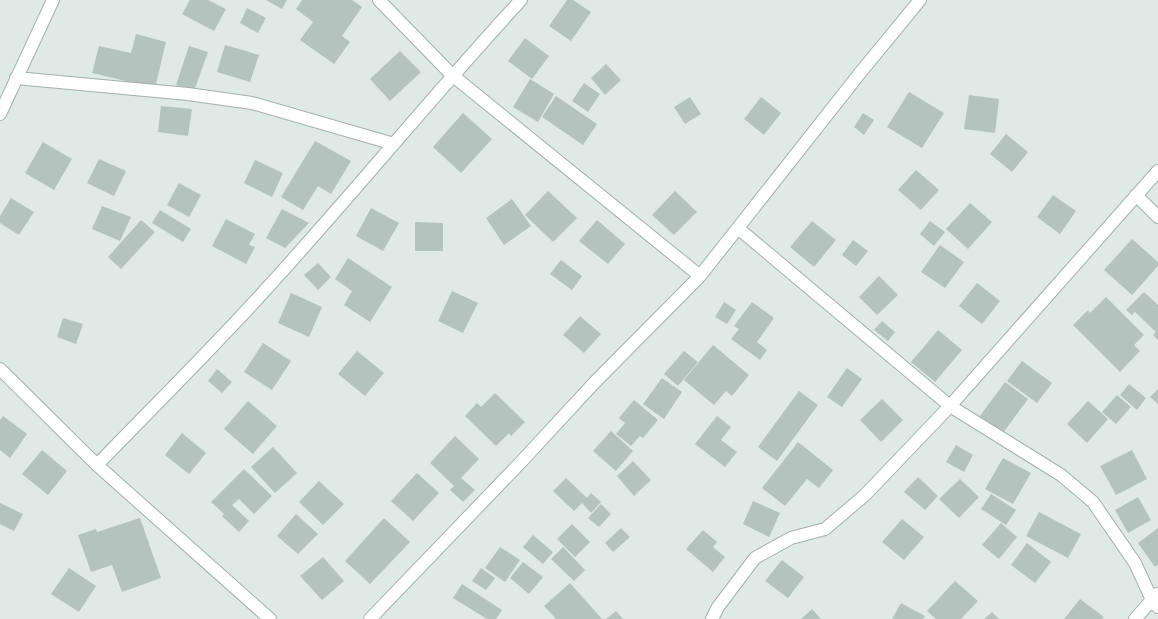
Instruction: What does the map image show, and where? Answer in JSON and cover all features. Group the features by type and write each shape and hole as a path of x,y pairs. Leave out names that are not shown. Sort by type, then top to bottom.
{"street":[{"path":"0,114 53,0"},
{"path":"379,0 452,75 700,276"},
{"path":"97,465 267,288 394,144 452,75 521,0"},
{"path":"370,619 521,462 595,382 700,276 860,73 920,0"},
{"path":"16,78 188,94 252,103 394,144"},
{"path":"712,619 718,607 755,558 790,538 825,529 865,495 950,406 1158,171"},
{"path":"1136,195 1158,217"},
{"path":"738,228 950,406 1061,475 1093,502 1135,563 1156,600 1135,619"},
{"path":"0,369 97,465 270,619"}],"building":[{"path":"190,0 208,0 226,9 214,31 182,14"},
{"path":"266,0 287,0 282,9"},
{"path":"302,0 352,0 362,7 342,36 350,42 334,64 300,40 313,22 296,9"},
{"path":"567,0 573,0 591,12 571,41 549,26"},
{"path":"247,8 266,18 258,33 240,23"},
{"path":"136,34 166,42 155,88 92,73 99,46 131,53"},
{"path":"525,38 549,56 532,79 508,61"},
{"path":"225,45 259,55 250,82 217,72"},
{"path":"189,46 208,52 194,91 176,85"},
{"path":"400,51 421,72 390,101 370,79"},
{"path":"606,64 621,80 605,95 591,78"},
{"path":"530,79 554,94 538,122 513,107"},
{"path":"584,83 600,94 588,112 572,101"},
{"path":"909,92 944,113 922,148 887,127"},
{"path":"969,95 999,99 995,133 964,129"},
{"path":"556,96 597,124 583,145 542,117"},
{"path":"690,97 701,114 685,124 674,107"},
{"path":"761,97 781,113 764,135 744,119"},
{"path":"161,106 192,109 188,136 158,132"},
{"path":"463,113 492,139 461,173 433,147"},
{"path":"863,113 874,120 864,135 854,127"},
{"path":"1006,134 1028,152 1012,172 990,154"},
{"path":"315,141 351,161 331,194 318,186 303,210 281,197"},
{"path":"43,142 72,159 54,190 25,173"},
{"path":"99,159 126,171 114,196 87,183"},
{"path":"255,160 283,173 272,197 244,183"},
{"path":"916,170 939,190 921,210 898,190"},
{"path":"179,183 201,195 189,217 167,205"},
{"path":"548,191 577,218 553,242 525,215"},
{"path":"675,191 697,212 674,235 652,215"},
{"path":"1053,195 1076,211 1060,234 1037,217"},
{"path":"11,198 34,212 19,235 0,223 0,216"},
{"path":"512,199 531,226 504,245 486,218"},
{"path":"970,203 992,222 968,249 946,229"},
{"path":"102,206 131,217 120,241 92,229"},
{"path":"371,208 399,223 383,251 356,236"},
{"path":"282,209 309,223 285,248 266,238"},
{"path":"160,210 191,229 183,242 152,223"},
{"path":"226,219 255,234 249,245 255,247 246,264 212,246"},
{"path":"141,220 155,232 121,269 108,257"},
{"path":"597,220 625,244 608,264 579,241"},
{"path":"812,221 836,240 814,267 790,247"},
{"path":"930,221 945,232 934,246 920,234"},
{"path":"415,222 443,223 443,251 415,251"},
{"path":"1132,239 1158,262 1158,266 1132,295 1104,270"},
{"path":"853,240 868,251 856,266 842,255"},
{"path":"940,245 964,262 945,288 921,272"},
{"path":"348,258 392,287 370,322 344,305 352,291 335,279"},
{"path":"561,260 582,276 572,290 550,274"},
{"path":"318,263 331,277 318,290 304,275"},
{"path":"879,276 898,295 877,315 859,297"},
{"path":"977,283 1000,301 982,324 959,306"},
{"path":"452,291 478,303 463,333 438,321"},
{"path":"1144,292 1158,305 1158,340 1153,335 1156,332 1135,312 1132,315 1126,310"},
{"path":"291,293 322,307 309,337 278,323"},
{"path":"1106,297 1144,335 1134,345 1140,351 1120,372 1073,325 1088,310 1090,313"},
{"path":"724,302 736,310 727,324 715,317"},
{"path":"752,302 774,318 757,342 767,350 760,360 731,339 739,329 734,326"},
{"path":"580,316 601,334 584,353 563,335"},
{"path":"63,318 83,324 76,344 57,337"},
{"path":"882,321 895,332 888,341 874,330"},
{"path":"938,330 962,350 935,382 911,362"},
{"path":"263,343 291,361 272,390 244,372"},
{"path":"713,345 749,375 732,396 726,391 714,405 684,380"},
{"path":"357,351 384,373 365,396 338,374"},
{"path":"684,351 698,362 678,386 664,374"},
{"path":"1022,361 1052,383 1037,403 1007,381"},
{"path":"847,368 862,379 842,407 827,397"},
{"path":"217,369 232,382 222,393 208,381"},
{"path":"662,378 682,392 664,419 643,404"},
{"path":"1005,382 1028,399 1003,433 980,416"},
{"path":"1129,384 1146,398 1137,410 1120,395"},
{"path":"1158,389 1158,404 1150,397"},
{"path":"799,391 818,405 777,461 758,447"},
{"path":"495,393 525,422 511,436 509,433 496,446 465,416 477,403 481,407"},
{"path":"1117,395 1131,407 1116,424 1102,412"},
{"path":"882,399 903,420 881,442 860,420"},
{"path":"634,400 658,420 643,438 640,436 631,446 616,434 625,423 619,418"},
{"path":"248,401 277,426 253,454 224,429"},
{"path":"1088,401 1108,419 1087,443 1067,424"},
{"path":"3,416 27,434 10,458 0,450 0,420"},
{"path":"717,416 731,427 721,440 737,452 725,467 695,444"},
{"path":"611,431 633,451 616,471 593,451"},
{"path":"182,433 206,453 189,474 165,455"},
{"path":"455,436 479,459 461,478 475,490 463,502 450,490 454,486 430,463"},
{"path":"798,442 833,470 819,488 807,479 785,506 762,488"},
{"path":"956,445 973,455 964,472 946,462"},
{"path":"273,447 297,473 275,493 251,467"},
{"path":"42,450 67,471 48,495 22,474"},
{"path":"1132,450 1147,479 1116,495 1100,466"},
{"path":"1003,458 1031,473 1013,504 985,489"},
{"path":"633,461 651,480 634,496 617,476"},
{"path":"244,469 272,496 254,514 239,499 232,505 249,521 239,532 222,516 224,514 211,502"},
{"path":"417,473 439,493 413,521 391,501"},
{"path":"918,477 938,496 925,510 904,492"},
{"path":"566,478 587,498 591,493 601,502 591,513 582,503 574,511 553,491"},
{"path":"960,479 979,497 959,518 939,499"},
{"path":"319,481 344,504 323,525 299,502"},
{"path":"991,494 1016,510 1006,525 981,509"},
{"path":"1138,497 1151,520 1128,533 1115,510"},
{"path":"753,501 780,513 769,537 743,524"},
{"path":"0,503 23,514 14,531 0,524"},
{"path":"601,504 611,514 599,527 588,518"},
{"path":"1039,512 1081,534 1068,558 1026,536"},
{"path":"296,514 318,534 298,554 277,536"},
{"path":"140,518 161,578 122,592 112,565 91,572 78,535 96,529 97,532"},
{"path":"384,518 410,542 370,584 345,561"},
{"path":"902,519 924,537 904,560 882,542"},
{"path":"1001,523 1017,537 999,559 982,545"},
{"path":"572,524 590,542 575,557 557,539"},
{"path":"621,528 630,537 613,552 605,543"},
{"path":"1158,528 1158,565 1155,567 1138,543"},
{"path":"703,530 717,542 713,547 725,557 713,572 686,549"},
{"path":"533,535 553,552 543,564 523,547"},
{"path":"1027,543 1051,562 1035,583 1011,565"},
{"path":"500,547 520,560 505,582 485,568"},
{"path":"563,547 585,570 574,581 551,559"},
{"path":"323,557 344,581 322,600 300,576"},
{"path":"782,560 804,577 788,598 765,581"},
{"path":"523,562 543,577 529,594 510,578"},
{"path":"69,568 96,586 79,612 51,594"},
{"path":"481,568 495,578 486,590 472,581"},
{"path":"955,581 978,601 961,619 936,619 927,611"},
{"path":"570,583 602,619 556,619 544,606"},
{"path":"462,584 502,610 496,619 487,619 453,598"},
{"path":"1080,599 1104,617 1102,619 1064,619"},
{"path":"901,603 925,616 923,619 892,619"},
{"path":"812,609 821,619 801,619"},
{"path":"616,611 623,619 606,619"},
{"path":"992,612 999,619 984,619"}]}
